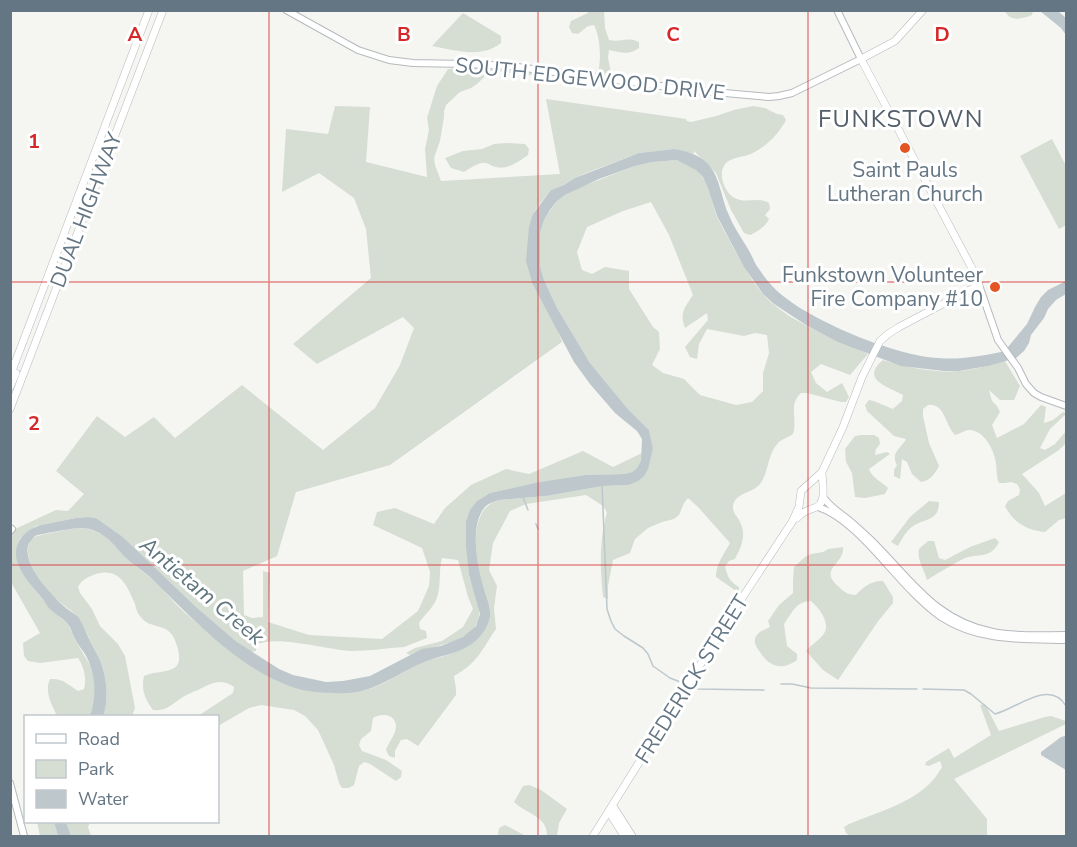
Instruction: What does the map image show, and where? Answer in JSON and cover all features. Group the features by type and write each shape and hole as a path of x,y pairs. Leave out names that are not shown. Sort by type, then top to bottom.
{"main road":[{"name":"DUAL HIGHWAY","path":"10,376 149,10"},
{"name":"DUAL HIGHWAY","path":"10,409 163,10"},
{"name":"SOUTH EDGEWOOD DRIVE","path":"286,10 358,50 389,60 413,63 510,66 691,90 755,96 780,96 792,93 861,59"},
{"path":"837,10 976,276 996,335 1004,349 1034,393 1066,406"},
{"path":"861,59 895,40 923,10"},
{"path":"979,285 898,327 880,341 822,472 801,491 800,499 803,506 827,510 853,530 918,596 939,615 958,626 973,632 1002,638 1066,638"},
{"path":"10,387 28,341 28,332"},
{"path":"814,508 823,500 822,472"},
{"path":"806,486 816,486 827,503 853,523 929,601 947,615 966,625 994,633 1066,638"},
{"name":"FREDERICK STREET","path":"593,837 792,522 800,499"},
{"name":"FREDERICK STREET","path":"792,522 803,512 814,508"},
{"path":"10,783 24,837"},
{"path":"611,809 620,829 624,830 628,837"},
{"path":"611,809 628,837"}],"green space":[{"path":"588,11 604,11 605,28 609,40 639,42 639,48 632,52 609,50 611,73 598,74 600,50 594,25 588,26 578,34 572,33 569,27 571,21"},
{"path":"1005,11 1033,11 1032,15 1017,19 1010,17"},
{"path":"463,13 501,36 501,43 485,51 476,52 432,46"},
{"path":"479,67 534,70 544,74 539,76 490,71 477,84 460,92 446,105 440,141 434,158 441,181 560,174 546,99 686,119 691,122 753,106 783,115 786,120 775,136 765,145 748,155 726,163 722,176 724,186 733,197 769,203 770,209 765,215 769,219 764,227 756,232 750,235 744,233 731,210 716,173 694,151 694,154 674,149 639,153 586,173 551,190 533,214 533,285 562,342 390,465 296,492 277,556 243,571 244,615 252,618 263,617 263,571 270,573 268,622 309,635 382,639 418,611 429,586 430,572 422,548 373,525 377,512 395,508 434,524 445,508 471,485 506,469 529,474 583,451 613,467 642,453 637,468 624,474 585,475 539,482 490,493 477,501 468,567 478,605 479,615 476,625 463,637 410,655 406,653 415,648 442,641 463,627 473,609 458,560 442,558 436,600 419,623 420,629 426,631 427,638 404,647 358,651 275,641 256,645 256,651 251,652 195,606 123,537 96,518 76,518 36,526 19,542 18,563 34,589 68,624 94,677 95,702 90,715 57,715 48,694 50,679 68,684 78,691 84,689 82,665 78,658 40,663 28,661 24,656 23,643 40,633 11,582 11,535 15,529 56,510 68,511 84,494 56,471 97,416 125,437 154,417 175,438 242,385 323,450 375,408 400,365 414,328 403,317 317,364 293,344 371,278 366,229 354,198 319,173 282,192 286,129 328,134 335,106 370,107 366,162 427,177 425,149 429,130 427,118 437,86 448,69"},
{"path":"1052,139 1066,166 1066,225 1059,229 1020,156"},
{"path":"506,143 525,144 529,149 528,155 509,166 500,168 482,163 464,172 451,168 445,158 463,151"},
{"path":"677,160 698,172 706,182 717,217 761,292 772,303 797,320 868,354 850,375 821,364 811,372 816,383 827,392 842,383 849,397 846,402 841,402 801,393 794,407 793,434 774,448 765,475 759,485 736,499 733,508 743,530 743,540 735,559 729,561 725,566 729,578 739,587 739,593 716,577 719,563 730,543 688,498 679,515 648,528 635,539 630,553 613,560 608,599 603,597 601,575 601,544 607,512 603,506 586,495 526,504 510,511 493,543 489,570 497,586 494,608 496,629 474,661 454,676 456,695 418,746 407,739 401,740 395,751 395,758 389,756 386,750 396,730 394,719 388,715 373,718 371,731 361,739 359,745 362,751 386,760 402,771 401,777 396,781 364,762 359,766 354,785 342,788 318,730 305,716 294,710 261,705 249,708 219,725 219,715 200,715 233,693 234,687 220,682 186,695 164,709 153,710 144,694 144,676 176,667 179,662 178,648 170,632 144,621 137,612 129,590 121,579 104,572 88,577 78,587 100,626 118,644 125,656 135,708 132,715 103,715 106,690 100,660 79,619 50,593 33,568 28,550 29,543 35,537 79,528 102,534 127,559 152,579 179,608 244,660 288,685 332,693 348,693 378,686 423,662 453,653 486,627 490,619 490,609 480,575 476,537 482,514 489,505 499,500 546,496 603,486 628,485 653,448 649,430 627,408 590,363 557,308 540,266 540,233 544,220 556,202 565,195 635,166","holes":["651,202 669,235 693,295 683,314 685,328 707,313 708,320 685,347 690,357 697,359 699,344 707,329 744,336 755,333 767,335 769,353 763,373 763,391 752,402 736,405 700,395 684,379 663,373 652,365 660,349 659,332 653,327 629,289 629,271 605,267 592,274 582,270 577,252 587,227 623,211"]},
{"path":"883,360 920,369 940,371 970,370 1005,361 1020,386 1014,400 1000,400 989,390 992,401 1000,412 992,425 997,438 1024,424 1041,405 1046,407 1044,423 1053,420 1063,412 1066,413 1050,429 1040,448 1045,450 1055,444 1066,431 1066,443 1022,474 1039,493 1045,506 1066,493 1066,518 1059,520 1045,532 1032,530 1016,521 1005,506 1008,501 1019,495 1020,489 1017,484 1011,482 999,483 995,459 988,442 974,431 968,430 955,435 941,411 934,405 928,405 923,409 923,416 929,443 939,466 930,479 921,482 912,474 907,462 902,459 900,479 894,476 897,465 895,454 906,439 894,436 867,411 865,405 869,400 893,409 902,401 903,395 875,378 876,367"},
{"path":"874,435 879,438 880,444 875,455 887,452 890,454 869,469 874,477 888,488 885,494 865,498 855,497 852,473 846,462 845,449 855,436"},
{"path":"929,501 939,502 937,513 911,528 898,546 891,542 910,517"},
{"path":"995,538 999,542 991,552 966,558 927,580 920,561 919,549 928,541 934,541 939,558 945,560 970,547"},
{"path":"843,547 843,553 831,571 833,580 844,591 856,595 868,585 883,581 893,597 893,603 838,680 823,670 806,651 823,635 826,626 821,612 811,601 798,605 784,624 787,646 797,654 797,660 786,666 776,666 767,661 755,644 755,639 759,633 770,627 768,621 779,605 793,593 794,567 811,554"},
{"path":"985,704 999,731 1051,716 1066,721 1066,724 954,779 987,819 987,836 850,836 846,833 844,827 849,824 901,803 925,788 942,767 940,761 929,766 925,765 926,762 949,748 954,758 991,735 980,705"},
{"path":"529,785 541,790 567,809 559,823 557,836 547,836 544,824 514,802 523,786"},
{"path":"37,823 54,823 58,836 40,836"},
{"path":"66,823 90,823 88,827 91,836 71,836"},
{"path":"505,825 526,836 498,835 499,828"}],"water":[{"path":"1040,11 1058,11 1066,18 1066,35 1061,28"},
{"name":"Antietam Creek","path":"674,149 696,155 703,160 718,180 732,222 757,267 775,289 801,309 838,328 881,345 921,356 946,358 1001,352 1027,324 1041,297 1048,290 1066,281 1066,294 1048,309 1031,335 1024,351 1016,358 959,371 901,366 838,342 806,325 763,294 744,267 717,216 703,177 696,170 677,160 652,162 599,179 565,195 550,210 540,233 540,266 557,308 590,363 627,408 649,430 653,448 644,476 628,485 603,486 546,496 499,500 487,505 481,513 476,533 479,566 490,614 483,633 476,641 454,653 424,662 378,685 348,693 313,692 299,689 258,671 221,644 109,540 96,531 80,528 35,536 29,543 27,551 33,569 53,595 79,618 103,669 106,683 105,710 103,715 90,715 94,701 94,685 89,661 68,625 48,607 25,577 17,561 17,545 22,537 41,525 76,518 96,518 123,537 195,606 237,642 279,669 293,675 326,682 343,681 370,676 422,649 441,646 463,637 476,626 480,614 469,575 466,522 470,510 477,501 490,493 539,482 585,475 624,474 637,468 641,461 642,439 637,431 615,413 574,362 533,285 526,261 529,227 533,214 551,190 639,153"},
{"path":"1065,736 1066,770 1041,755 1041,752"},
{"path":"54,823 66,823 71,836 58,836"}],"waterway":[{"path":"602,484 607,609 611,621 615,629 643,648 653,666 670,678 683,683"},
{"path":"523,497 528,510"},
{"path":"536,524 538,529"},
{"path":"781,684 811,688 917,689"},
{"path":"692,688 764,690"},
{"path":"923,689 964,690 995,714 1042,695 1059,698 1066,706"}],"place":[{"name":"Saint Pauls Lutheran Church","path":"905,148"},
{"name":"Funkstown Volunteer Fire Company #10","path":"995,287"}],"district":[{"name":"FUNKSTOWN","path":"901,119"}]}
